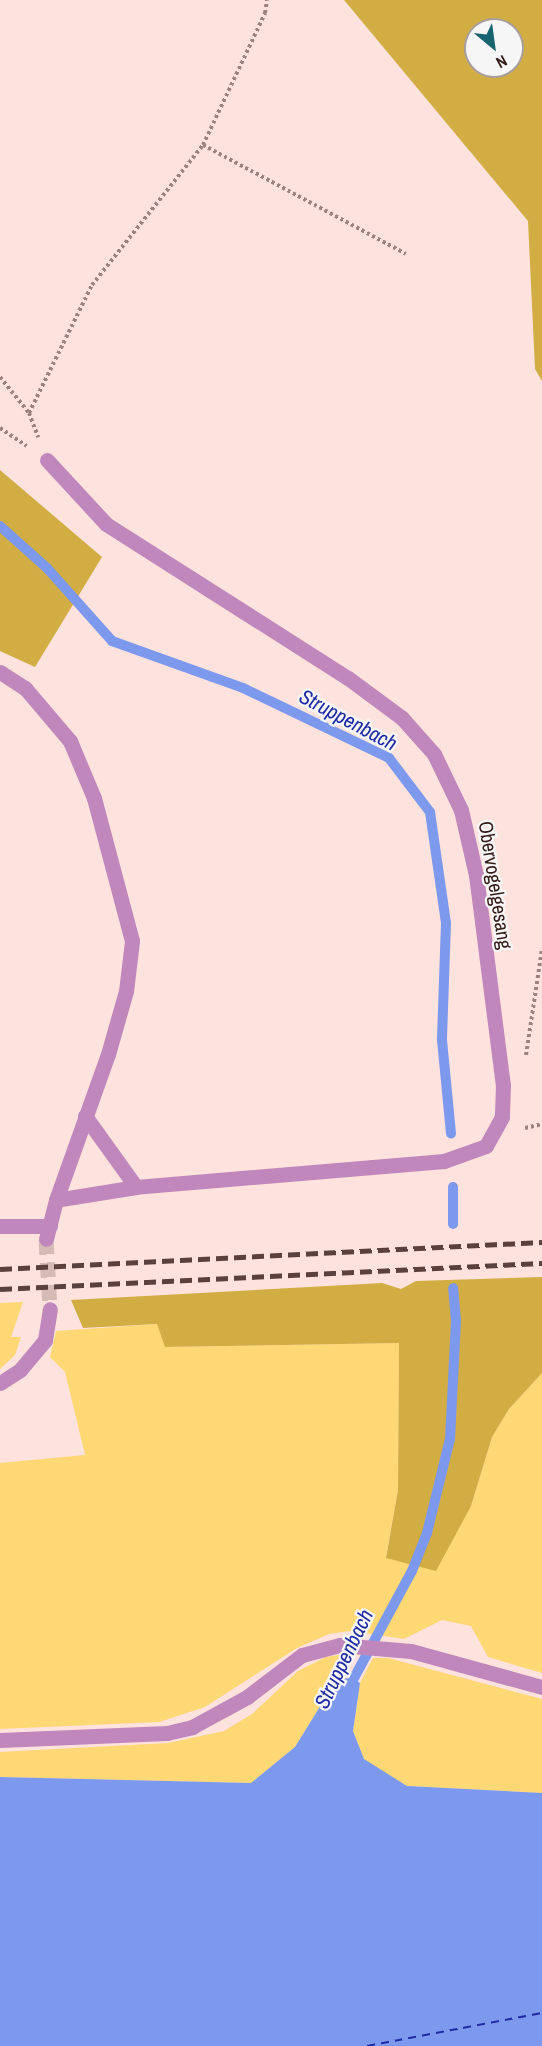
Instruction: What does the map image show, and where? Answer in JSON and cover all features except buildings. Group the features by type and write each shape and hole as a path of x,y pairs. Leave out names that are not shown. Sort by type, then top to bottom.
{"street":[{"name":"Obervogelgesang","path":"47,460 106,524 348,678 402,718 434,754 461,810 476,875 501,1073 502,1117 486,1146 444,1161 136,1187 56,1200"},
{"path":"0,672 25,688 70,741 94,798 132,941 126,991 56,1200 48,1232 0,1226"},
{"path":"86,1116 136,1187"},
{"path":"0,1383 20,1370 45,1340 50,1309"},
{"path":"0,1740 167,1733 192,1727 247,1697 302,1655 340,1644 404,1650 542,1687"}],"path":[{"path":"0,377 29,413 92,285 203,145 265,13 267,0"},
{"path":"203,145 406,254"},
{"path":"0,428 47,460"},
{"path":"516,1131 542,1124"}],"shaded area":[{"path":"344,0 542,0 542,381 535,369 528,221"},
{"path":"0,470 102,557 35,667 0,651"},
{"path":"542,1277 542,1373 509,1409 492,1437 471,1506 436,1571 386,1558 398,1490 399,1343 165,1347 157,1324 83,1328 71,1300 382,1283 401,1289 416,1281"},
{"path":"23,1302 11,1337 21,1337 15,1355 0,1369 0,1303"},
{"path":"157,1324 166,1347 399,1343 398,1490 386,1557 471,1506 492,1437 509,1409 542,1373 542,1673 488,1657 471,1626 442,1620 404,1639 350,1631 329,1634 297,1648 205,1707 159,1722 0,1729 0,1463 85,1455 65,1372 50,1357 56,1331"},
{"path":"345,1654 337,1679 295,1747 251,1783 0,1777 0,1752 168,1743 224,1731 252,1714 298,1671 326,1657"},
{"path":"373,1658 388,1658 542,1699 542,1793 407,1786 364,1760 353,1731 360,1683"}],"water":[{"path":"353,1678 360,1683 353,1731 364,1759 407,1786 542,1793 542,2046 0,2046 0,1777 251,1783 295,1747 337,1679"}],"waterway":[{"name":"Struppenbach","path":"0,526 47,568 112,641 243,688 389,758 430,812 446,923 442,1040 451,1134"},
{"name":"Struppenbach","path":"453,1187 453,1224"},
{"name":"Struppenbach","path":"347,1691 412,1571 427,1533 450,1439 456,1321 453,1288"}],"ferry route":[{"path":"367,2046 542,2013"}],"tunnel":[{"path":"46,1239 50,1309"}],"railway":[{"path":"0,1269 542,1242"},
{"path":"0,1289 542,1263"}]}
